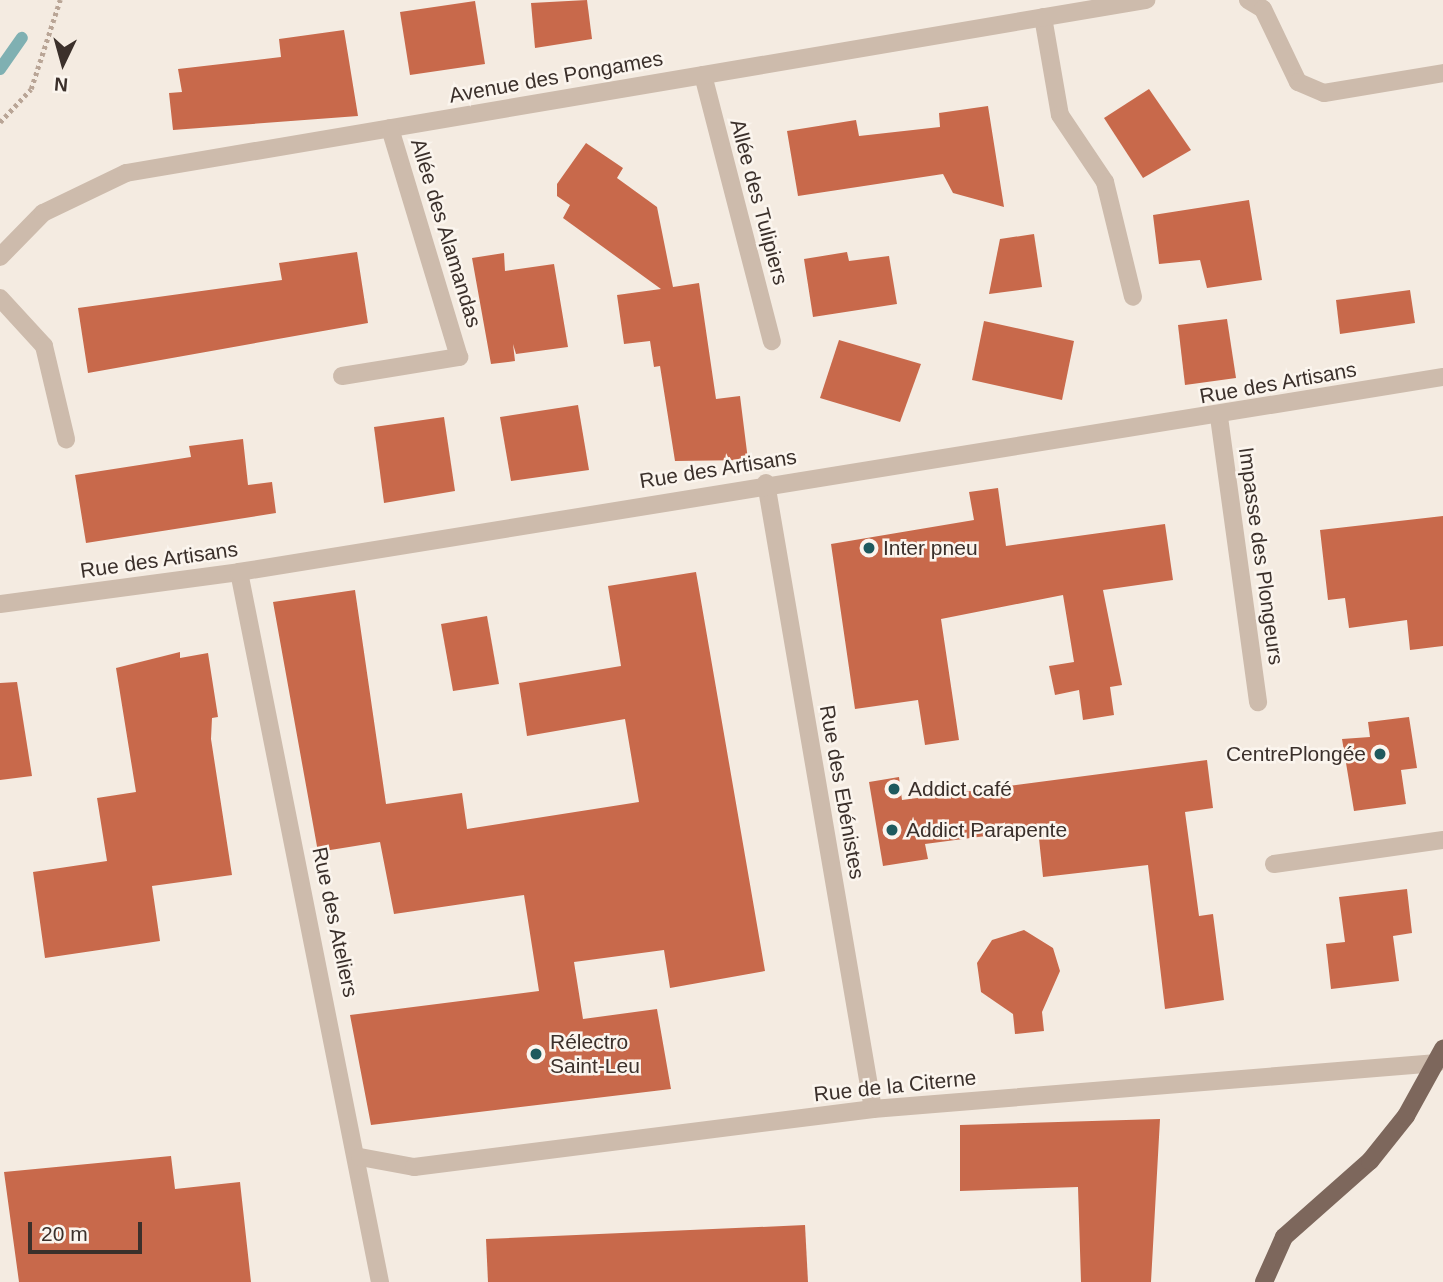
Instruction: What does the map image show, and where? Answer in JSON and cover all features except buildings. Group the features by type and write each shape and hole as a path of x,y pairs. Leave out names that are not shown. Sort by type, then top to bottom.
{"main road":[{"path":"1264,1282 1284,1237 1370,1161 1440,1056"}],"street":[{"name":"Avenue des Pongames","path":"0,257 43,213 126,173 1146,0"},
{"path":"1248,0 1263,9 1298,82 1324,93 1443,73"},
{"path":"1043,18 1060,115 1105,182 1133,297"},
{"name":"Allée des Tulipiers","path":"703,75 772,341"},
{"name":"Allée des Alamandas","path":"342,376 459,357 390,128"},
{"path":"0,298 44,346 66,439"},
{"name":"Rue des Artisans","path":"0,604 239,572 766,483 1219,417 1443,377"},
{"name":"Impasse des Plongeurs","path":"1219,417 1258,702"},
{"name":"Rue des Ebénistes","path":"766,483 873,1109"},
{"name":"Rue des Ateliers","path":"239,572 360,1157 380,1282"},
{"path":"1274,864 1443,840"},
{"name":"Rue de la Citerne","path":"360,1157 414,1167 873,1109 1440,1056"}],"path":[{"path":"0,122 31,89 60,0"}],"waterway":[{"path":"0,69 22,38"}],"place":[{"name":"Inter pneu","path":"869,548"},
{"name":"CentrePlongée","path":"1380,754"},
{"name":"Addict café","path":"894,789"},
{"name":"Addict Parapente","path":"892,830"},
{"name":"Rélectro Saint-Leu","path":"536,1054"}]}
